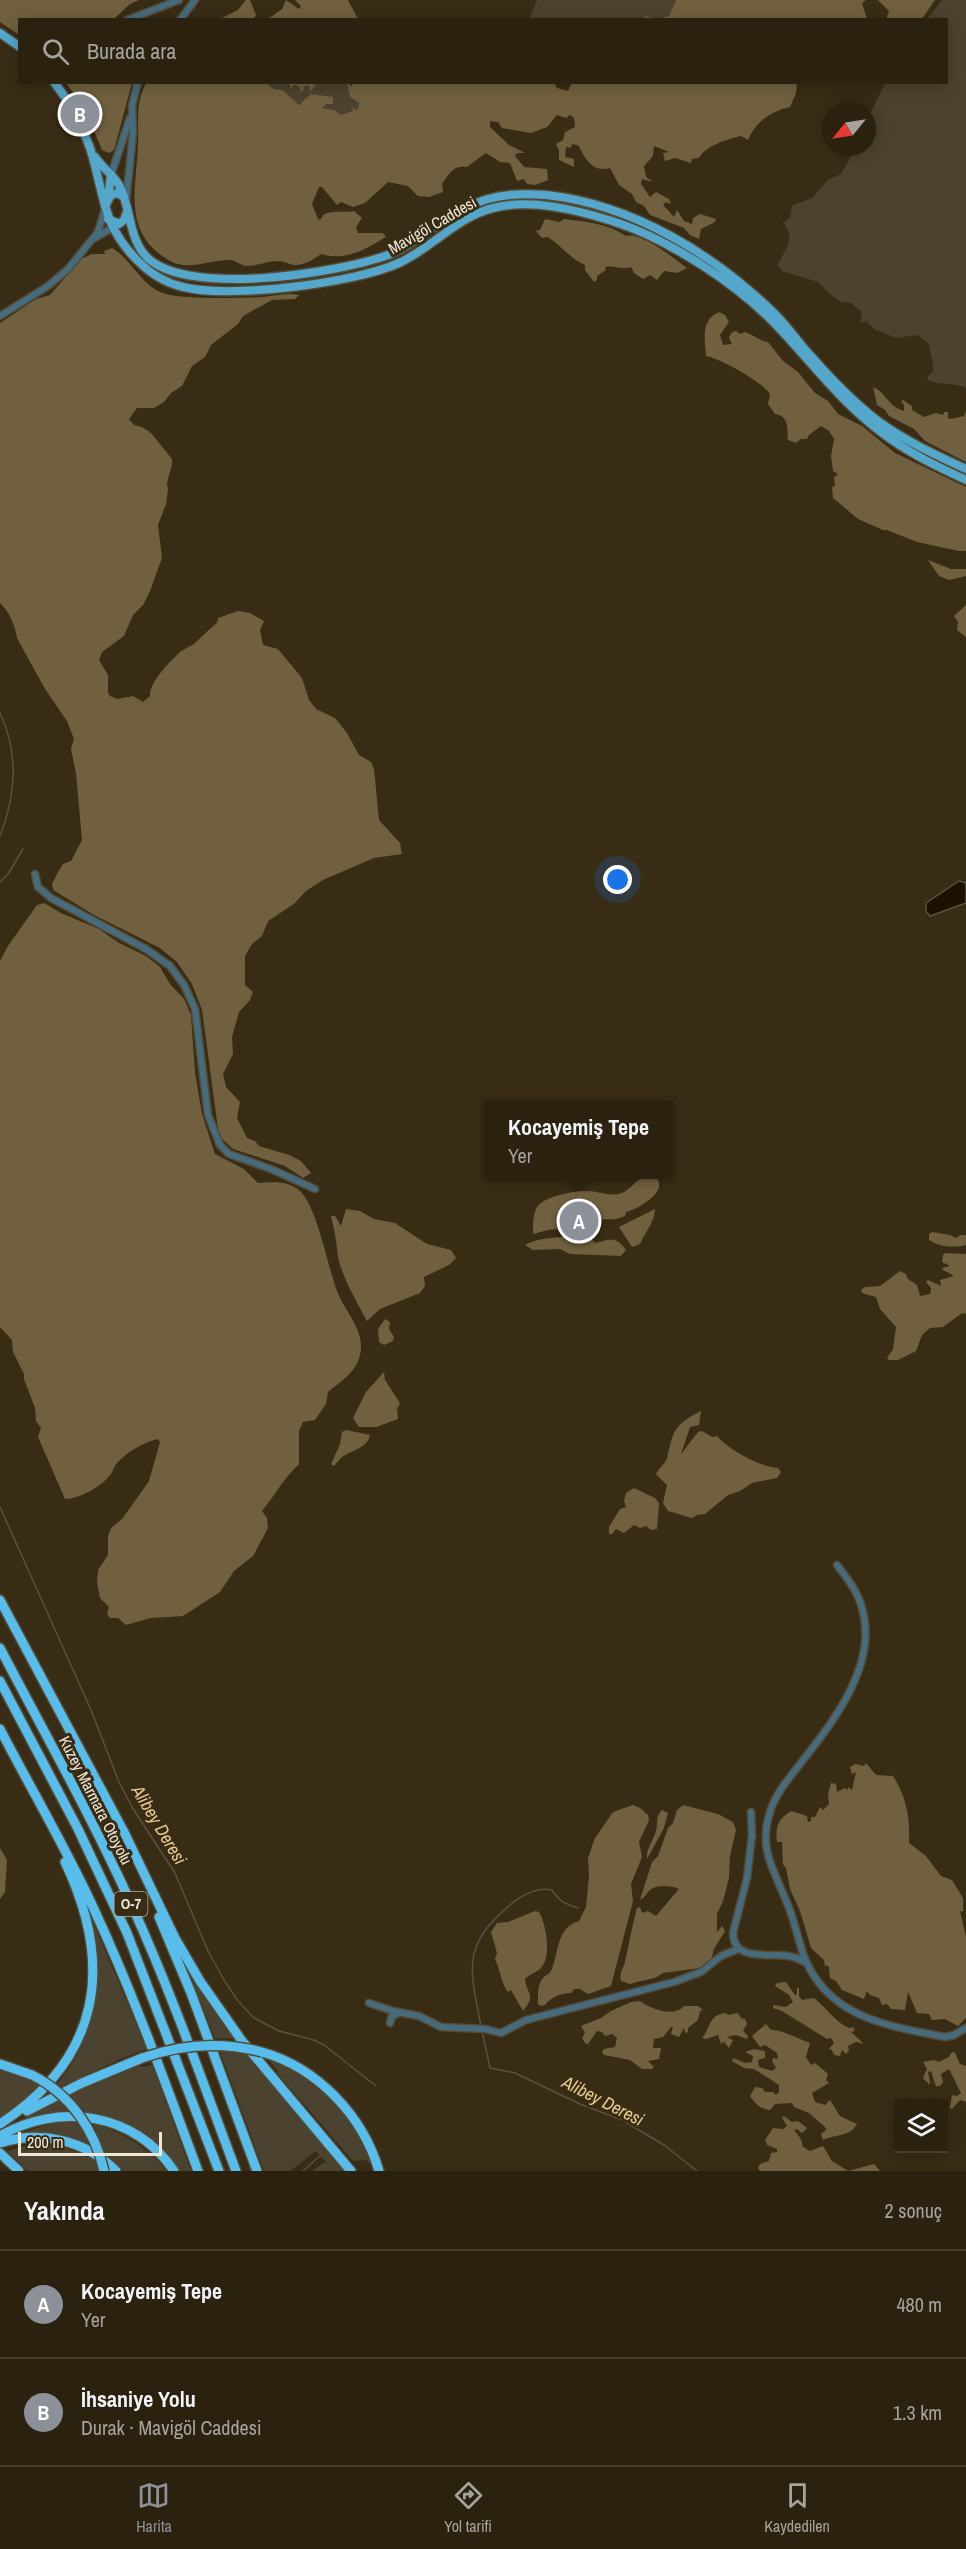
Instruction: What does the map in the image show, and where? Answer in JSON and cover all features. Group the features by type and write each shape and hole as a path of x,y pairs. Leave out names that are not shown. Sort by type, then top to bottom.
{"highway":[{"path":"0,1599 176,1938 212,1999 258,2060 351,2171"},
{"name":"Kuzey Marmara Otoyolu","path":"0,1648 87,1812 132,1905 182,2024 236,2171"},
{"name":"Kuzey Marmara Otoyolu","path":"0,1680 78,1829 127,1933 219,2171"},
{"path":"0,1729 51,1820 94,1908 129,1988 198,2171"},
{"path":"0,2125 43,2091 69,2057 87,2014 92,1992 93,1964 91,1939 81,1899 67,1865 13,1760 5,1739"},
{"path":"106,1800 187,1983 257,2171"},
{"path":"0,2125 75,2086 142,2058 171,2049 201,2045 229,2045 262,2052 307,2073 336,2096 363,2132 379,2171"},
{"path":"0,2064 32,2075 54,2090 76,2111 97,2146 104,2171"},
{"path":"0,2136 27,2123 48,2117 88,2117 109,2122 134,2133 155,2148 174,2171"},
{"path":"0,2143 36,2137 64,2140 91,2152 116,2171"},
{"path":"0,2152 19,2171"}],"main road":[{"path":"0,33 18,46"},
{"name":"Mavigöl Caddesi","path":"55,84 74,113 89,146 106,203 108,219 139,262 170,283 198,290 250,290 294,286 381,270 402,262 459,225 492,208 528,206 574,211 612,221 663,241 727,285 779,328 833,389 881,433 910,452 966,480"},
{"name":"Mavigöl Caddesi","path":"89,146 103,168 119,184 137,241 144,254 156,266 181,276 195,278 248,278 302,273 361,263 387,255 414,242 456,213 490,196 548,195 609,209 661,229 725,273 777,316 831,377 879,421 908,440 966,469"},
{"path":"106,203 111,175"},
{"path":"106,203 115,194 126,204 124,220 115,226"}],"street":[{"path":"132,18 179,0"},
{"path":"182,18 195,0"},
{"path":"111,175 131,115 138,84"},
{"path":"126,204 133,133 131,115"},
{"path":"103,168 117,161"},
{"path":"0,316 55,281 94,238 100,227 106,203"},
{"path":"94,238 115,226"},
{"path":"34,874 38,887 51,898 161,958 181,980 195,1009 208,1115 220,1145 229,1154 271,1169 315,1189"},
{"path":"837,1565 857,1594 862,1609 866,1643 864,1655 860,1670 842,1704 777,1796 770,1810 765,1835 766,1855 789,1906 807,1963 827,1994 851,2012 868,2019 945,2037 966,2028"},
{"path":"751,1812 749,1870 733,1933 734,1942 738,1949 747,1953 794,1957 807,1963"},
{"path":"369,2003 428,2019 441,2027 485,2029 501,2033 526,2020 674,1982 701,1972 721,1956 738,1949"},
{"path":"390,2023 392,2016 400,2013"}],"shaded area":[{"path":"0,0 139,0 130,4 115,18 18,18 18,34 0,22"},
{"path":"246,0 250,0 256,15 254,18 222,18 238,10"},
{"path":"286,0 299,9 301,6 295,0 348,0 357,18 269,18 282,9"},
{"path":"537,0 676,0 669,16 661,18 646,16 644,18 530,18"},
{"path":"676,0 866,0 862,3 867,18 661,18 669,16"},
{"path":"878,0 935,0 923,18 887,18 889,11"},
{"path":"942,0 966,0 966,388 928,380 927,377 933,372 929,344 918,335 896,338 874,329 866,321 860,323 862,312 851,303 841,302 818,282 782,271 778,265 788,244 789,234 783,223 790,218 792,206 812,198 828,180 841,174 851,156 876,156 876,102 885,84 948,84 948,18 928,18"},
{"path":"67,84 132,84 114,150 109,153 102,150 84,107"},
{"path":"146,84 267,84 274,89 283,90 299,105 311,94 333,97 333,104 327,104 322,108 334,110 341,115 353,111 351,106 355,110 358,109 359,103 350,97 347,84 352,86 352,84 555,84 557,88 568,91 571,84 797,84 790,107 764,118 748,140 741,136 724,141 706,150 699,158 692,159 691,163 675,158 665,161 663,153 669,152 654,146 653,156 644,166 646,177 653,182 642,179 641,184 650,197 656,192 669,199 671,204 666,202 663,205 674,217 677,210 684,221 692,224 693,218 700,214 716,219 715,222 701,229 699,239 690,235 684,228 650,215 644,206 636,202 632,194 619,185 610,168 595,167 584,156 579,146 573,144 570,148 566,147 565,157 574,159 574,167 559,160 559,150 556,144 563,140 565,132 575,127 574,118 570,115 566,118 557,115 547,127 531,133 502,128 498,122 490,121 490,127 509,145 525,153 517,153 515,156 524,167 547,169 548,180 535,185 527,184 524,179 517,181 510,163 500,162 486,153 467,167 462,166 452,171 442,184 443,192 429,197 418,196 408,186 388,182 365,203 353,207 341,202 337,205 322,187 319,187 312,204 318,219 320,220 324,214 328,213 354,211 362,218 356,227 358,233 383,233 386,237 355,253 339,256 321,254 306,263 296,265 278,261 246,266 222,260 184,265 170,261 144,238 135,210 135,195 139,106"},
{"path":"267,84 288,84 289,87 309,85 310,91 316,84 347,84 350,97 359,103 358,109 355,110 351,106 353,111 341,116 334,110 322,108 333,104 333,97 297,104 283,90 274,89"},
{"path":"289,84 316,84 310,92 309,85 303,87 300,93 300,87 294,85 291,88"},
{"path":"545,219 560,222 564,219 596,224 611,228 626,236 640,238 687,268 677,273 664,271 657,280 650,275 643,279 634,273 631,267 605,267 606,270 597,276 594,282 585,270 585,265 548,237 542,238 536,231 540,230"},
{"path":"112,248 125,258 153,288 168,295 225,298 299,295 295,299 272,300 243,316 238,324 211,345 205,357 192,366 182,386 154,408 137,408 129,419 134,425 151,433 172,459 166,504 158,525 162,558 150,591 143,605 133,615 124,636 102,652 99,660 108,675 110,696 117,699 133,696 143,702 150,696 156,679 166,667 181,651 194,644 217,623 218,618 238,611 250,613 264,621 260,630 263,645 278,649 302,678 309,700 316,709 335,718 347,733 359,755 371,762 374,769 379,820 400,843 402,854 374,858 323,880 306,891 294,904 268,921 262,936 252,944 245,956 245,985 253,992 250,1000 239,1012 232,1037 233,1054 223,1074 226,1087 240,1102 237,1118 247,1138 255,1141 259,1146 301,1161 311,1173 303,1178 285,1166 233,1149 219,1136 202,1010 192,984 177,962 160,948 94,915 53,890 52,884 58,872 63,864 71,861 82,840 76,773 71,749 74,739 67,721 45,689 17,638 11,619 0,603 0,323 36,299 50,295 81,259 92,254 105,254 104,251"},
{"path":"719,312 725,315 729,322 720,335 723,345 732,344 729,338 731,333 736,331 768,342 783,361 798,372 815,393 828,401 838,414 862,426 895,453 966,487 966,551 917,542 883,530 858,519 833,498 832,487 835,486 834,478 838,474 833,471 831,456 834,439 829,431 821,426 807,439 801,439 796,443 788,440 785,420 775,414 768,404 770,394 766,389 740,371 706,356 706,325"},
{"path":"873,387 898,409 904,411 901,401 903,400 912,406 912,410 924,417 936,413 943,415 944,412 948,412 948,418 951,419 964,416 966,411 966,462 925,441 914,429 889,416 877,405"},
{"path":"928,560 951,569 966,569 966,576 949,580 939,576"},
{"path":"966,605 966,637 957,630 958,622 954,616"},
{"path":"959,881 966,883 966,903 930,916 926,911 926,903"},
{"path":"44,903 99,929 119,943 146,956 160,967 170,984 184,999 191,1015 195,1073 202,1114 215,1154 244,1169 258,1183 275,1182 291,1185 301,1192 313,1213 335,1285 356,1326 361,1346 355,1367 328,1392 326,1404 315,1420 303,1422 299,1431 299,1464 262,1511 267,1518 268,1528 253,1556 234,1571 220,1592 183,1616 151,1618 126,1625 118,1618 110,1618 107,1614 109,1607 100,1598 97,1582 98,1570 108,1555 108,1536 111,1528 123,1518 149,1481 160,1442 158,1439 136,1448 121,1459 111,1474 95,1488 83,1495 65,1499 38,1437 41,1428 36,1421 35,1408 24,1374 13,1352 12,1340 0,1327 0,961 37,905"},
{"path":"657,1179 659,1186 657,1192 639,1207 626,1212 625,1216 596,1219 580,1227 533,1234 537,1207 546,1200 561,1194 584,1191 618,1194 626,1191 639,1180"},
{"path":"346,1209 360,1211 374,1219 395,1223 427,1244 451,1250 456,1258 449,1265 424,1277 425,1286 420,1293 380,1309 367,1321 338,1258 331,1216 335,1216 341,1226"},
{"path":"655,1209 652,1222 640,1244 632,1247 619,1227"},
{"path":"932,1232 956,1238 966,1235 966,1245 951,1247 938,1244 929,1240 929,1234"},
{"path":"586,1233 595,1243 615,1240 626,1250 621,1256 570,1254 560,1249 533,1250 525,1245 539,1240"},
{"path":"945,1253 966,1254 966,1314 962,1313 943,1327 930,1328 922,1335 916,1351 898,1360 889,1360 887,1358 893,1349 896,1327 880,1309 876,1297 862,1293 861,1290 865,1287 880,1286 900,1271 917,1285 920,1296 930,1294 931,1288 926,1282 928,1280 941,1286 940,1280 954,1276 942,1268 950,1266 942,1262"},
{"path":"385,1319 390,1322 389,1329 394,1337 393,1341 384,1345 379,1342 378,1329"},
{"path":"384,1372 385,1380 400,1403 397,1409 398,1419 376,1427 359,1427 353,1418 366,1392"},
{"path":"701,1411 699,1425 690,1427 681,1454 698,1432 702,1431 712,1437 717,1436 745,1457 763,1465 778,1468 781,1472 777,1478 752,1483 728,1495 705,1514 692,1518 668,1511 663,1503 667,1485 656,1474 666,1460 671,1440 680,1424"},
{"path":"346,1430 370,1435 365,1444 344,1456 334,1466 331,1464 340,1444 342,1432"},
{"path":"634,1488 655,1498 659,1503 657,1529 651,1530 646,1526 640,1528 634,1525 624,1533 616,1529 609,1534 609,1527 620,1509 626,1507 624,1501 626,1493"},
{"path":"866,1763 876,1775 893,1776 902,1792 907,1808 909,1843 926,1856 941,1876 952,1880 963,1898 963,1912 960,1911 966,1937 966,2018 958,2026 945,2019 932,2020 929,2014 917,2013 908,1992 905,2010 891,2009 887,2004 882,2005 879,1998 870,1995 867,1991 864,1999 842,1990 836,1981 830,1978 829,1967 826,1965 825,1967 824,1960 811,1948 800,1911 790,1889 786,1868 783,1864 782,1842 777,1842 777,1828 780,1820 791,1811 807,1816 808,1822 811,1821 811,1817 815,1817 820,1807 823,1810 829,1804 828,1794 831,1783 836,1784 837,1792 845,1788 848,1790 848,1787 852,1790 856,1772 852,1774 850,1767 855,1764 864,1766"},
{"path":"633,1805 648,1815 649,1820 639,1842 642,1857 631,1884 633,1901 611,1986 588,1994 580,1989 574,1989 571,1993 557,1996 541,2006 538,2004 540,1983 554,1965 562,1936 571,1925 579,1921 586,1907 588,1858 595,1838 613,1812"},
{"path":"683,1805 718,1814 733,1822 736,1830 730,1856 729,1878 717,1914 717,1932 722,1926 725,1931 714,1949 711,1961 700,1968 663,1973 655,1978 630,1984 621,1981 620,1975 637,1908 640,1907 642,1913 648,1911 656,1916 679,1889 669,1886 656,1887 640,1900 652,1862 658,1856 677,1810"},
{"path":"662,1810 668,1813 664,1828 647,1859 658,1816"},
{"path":"0,1848 7,1860 5,1892 0,1899"},
{"path":"535,1911 539,1912 544,1924 547,1948 541,1968 525,1979 530,1998 523,2011 511,1990 508,1992 504,1984 495,1959 497,1953 491,1932 497,1923 508,1922"},
{"path":"92,1920 147,2049 61,2087 57,2084 70,2067 80,2048 94,2006 98,1963"},
{"path":"189,1972 235,2039 215,2038"},
{"path":"786,1982 795,1995 799,1988 799,1996 802,2000 814,1998 839,2022 849,2028 853,2027 855,2031 851,2032 864,2044 856,2042 848,2046 849,2050 846,2054 842,2050 840,2056 834,2055 829,2049 834,2043 831,2038 827,2039 782,2011 773,2008 773,2005 786,2007 793,2002 789,1995 775,1986 777,1983"},
{"path":"640,2001 650,2007 668,2012 679,2010 684,2006 698,2006 703,2010 700,2011 698,2020 688,2028 688,2032 685,2033 684,2028 679,2037 671,2034 673,2027 671,2027 663,2037 654,2039 653,2048 661,2048 659,2059 648,2061 654,2067 652,2069 642,2069 630,2060 604,2055 602,2052 604,2049 615,2047 617,2038 612,2034 605,2036 602,2032 597,2031 588,2044 585,2043 582,2038 585,2033 581,2026 631,2002"},
{"path":"725,2013 728,2015 738,2013 747,2024 743,2031 748,2036 747,2039 736,2035 727,2037 733,2040 729,2048 724,2042 721,2044 718,2035 702,2038 713,2019"},
{"path":"766,2024 771,2030 786,2033 810,2043 806,2057 811,2065 815,2063 828,2074 826,2080 829,2083 812,2093 815,2102 825,2105 830,2100 840,2116 857,2124 851,2131 823,2140 821,2134 826,2130 825,2127 809,2113 794,2107 792,2103 775,2104 770,2110 761,2107 752,2099 750,2096 755,2087 776,2095 779,2092 779,2085 754,2069 744,2068 732,2061 733,2058 745,2063 752,2062 753,2056 745,2052 754,2049 765,2051 765,2058 758,2060 759,2067 772,2071 776,2068 772,2061 773,2058 778,2059 777,2053 765,2045 760,2047 752,2036"},
{"path":"219,2049 245,2052 347,2171 312,2171 326,2161 316,2151 290,2171 264,2171"},
{"path":"952,2052 955,2053 960,2064 966,2066 966,2102 960,2100 952,2109 950,2108 952,2095 957,2096 961,2093 949,2069 941,2074 943,2082 940,2086 936,2086 931,2071 928,2072 929,2084 923,2078 927,2069 923,2062 934,2060 939,2062 949,2057"},
{"path":"268,2059 304,2077 332,2100 355,2130 373,2166 366,2160 353,2161 277,2073 278,2071"},
{"path":"139,2064 141,2067 152,2065 191,2171 180,2171 152,2139 118,2120 85,2112 69,2094"},
{"path":"0,2070 25,2075 41,2085 4,2117 0,2116"},
{"path":"59,2099 71,2111 46,2114 10,2126"},
{"path":"784,2116 792,2122 798,2121 807,2128 802,2133 797,2129 794,2130 801,2139 803,2147 810,2151 823,2146 832,2161 848,2171 760,2171 758,2168 760,2164 769,2161 771,2153 777,2152 777,2149 767,2145 765,2140 773,2128 783,2129 787,2126 782,2118"},
{"path":"79,2122 91,2145 65,2135 18,2134 50,2124"},
{"path":"93,2124 115,2131 134,2142 167,2171 124,2171 106,2156"},
{"path":"33,2144 59,2147 90,2158 98,2163 100,2171 28,2171 7,2151"},
{"path":"874,2164 880,2171 848,2171"}],"waterway":[{"path":"0,713 13,759 12,790 0,836"},
{"path":"0,882 8,874 23,849"},
{"name":"Alibey Deresi","path":"0,1507 91,1710 119,1782 132,1807 175,1873 208,1951 224,1980 238,2001 254,2018 279,2031 314,2040 324,2045 376,2086"},
{"path":"481,2026 472,1973 476,1946 483,1933 519,1898 541,1890 552,1890 563,1902 578,1908"},
{"name":"Alibey Deresi","path":"482,2031 490,2068 515,2073 580,2104 622,2120 664,2145 697,2171"},
{"name":"Alibey Deresi","path":"303,2171 321,2155"}],"place":[{"name":"İhsaniye Yolu","path":"80,114"},
{"name":"Kocayemiş Tepe","path":"579,1221"}]}
